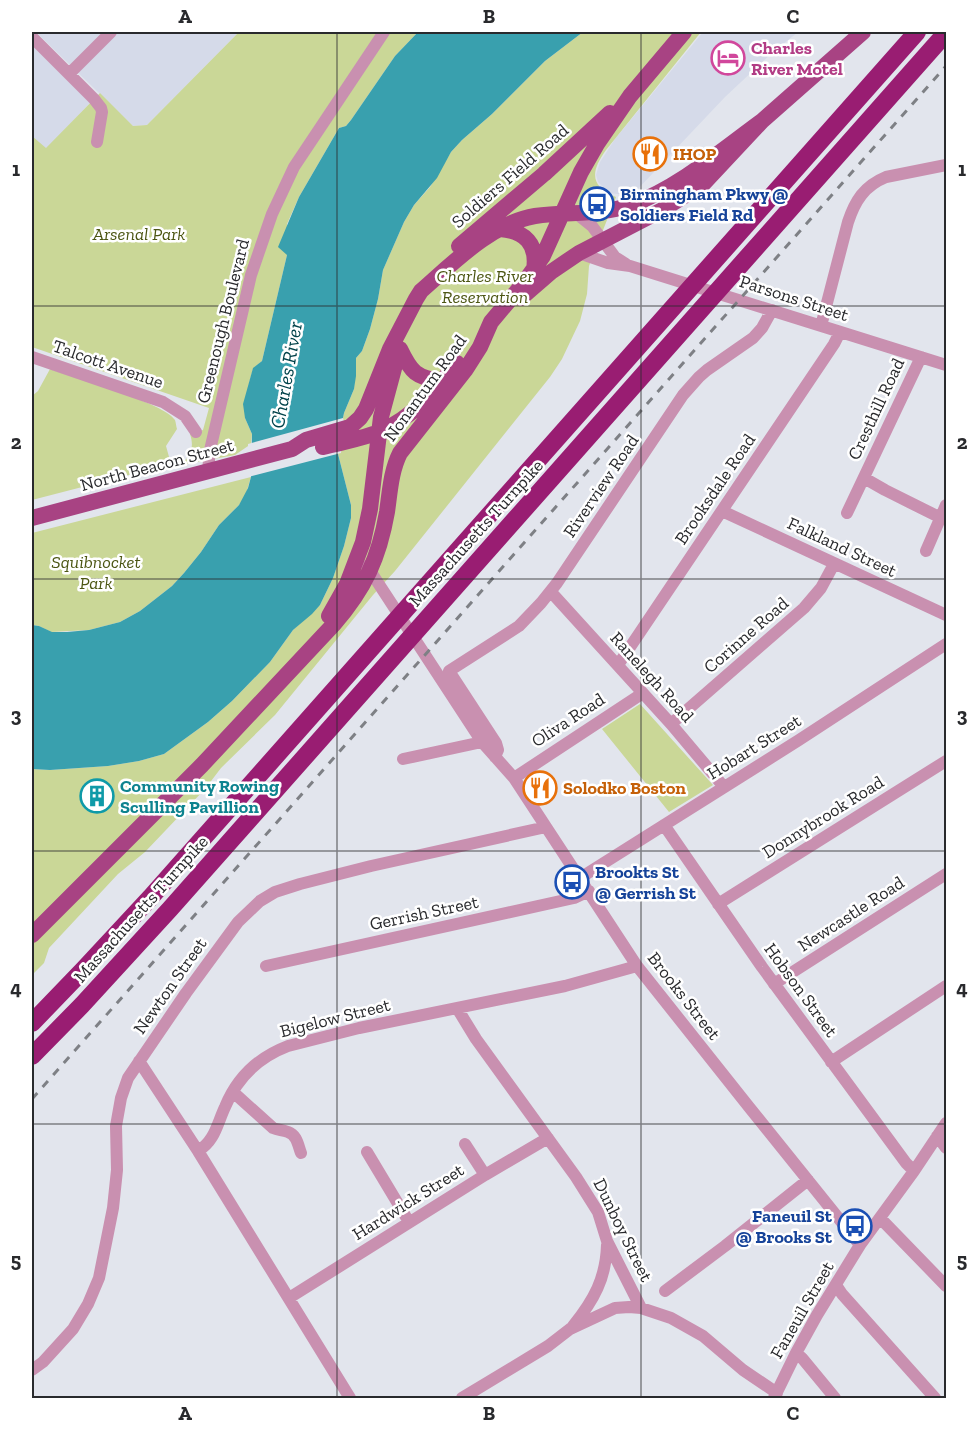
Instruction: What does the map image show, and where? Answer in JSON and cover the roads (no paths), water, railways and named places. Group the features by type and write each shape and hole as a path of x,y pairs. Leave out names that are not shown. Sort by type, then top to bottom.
{"highway":[{"name":"Massachusetts Turnpike","path":"32,1023 150,898 917,32"},
{"name":"Massachusetts Turnpike","path":"32,1056 170,909 946,33"}],"main road":[{"name":"Soldiers Field Road","path":"491,322 534,270 570,214 581,172 630,96 684,32"},
{"name":"North Beacon Street","path":"32,518 292,449 306,440 379,432 395,423 422,403 491,322 579,253 662,210 697,188 716,172 762,121 863,32"},
{"name":"Soldiers Field Road","path":"421,291 446,259 472,234 531,186 630,96"},
{"name":"North Beacon Street","path":"347,435 365,411 390,349 421,291 473,246 500,229 526,218 613,210 651,196 698,167 762,121"},
{"path":"500,229 513,231 527,239 536,260 534,270"},
{"name":"Nonantum Road","path":"296,663 342,596 363,542 370,509 384,401 421,291"},
{"name":"Nonantum Road","path":"32,935 202,765 344,612 362,588 370,573 384,528 396,460 470,363 484,340 491,322"},
{"path":"400,349 406,363 414,372 426,379 442,381"}],"street":[{"path":"69,74 111,32"},
{"name":"Greenough Boulevard","path":"208,471 210,450 251,275 272,214 294,167 384,32"},
{"path":"32,37 101,108 97,142"},
{"path":"822,326 848,222 862,192 886,177 946,165"},
{"name":"Parsons Street","path":"570,214 590,224 615,257 630,266"},
{"name":"Parsons Street","path":"579,253 609,263 630,266 946,363"},
{"name":"Riverview Road","path":"448,671 519,626 551,592 683,395 708,369 753,338 762,328 772,310"},
{"name":"Brooksdale Road","path":"618,665 840,332"},
{"name":"Talcott Avenue","path":"32,357 163,402 185,416 196,432"},
{"name":"Cresthill Road","path":"847,513 921,357"},
{"name":"Cresthill Road","path":"864,478 941,518"},
{"path":"926,551 946,505"},
{"name":"Falkland Street","path":"722,511 946,615"},
{"name":"Brooks Street","path":"363,542 364,555 370,573 482,742 514,778 637,966 860,1245"},
{"name":"Corinne Road","path":"670,724 804,608 821,588 834,564"},
{"name":"Ranelegh Road","path":"551,592 724,787"},
{"name":"Hobart Street","path":"580,878 946,644"},
{"name":"Brooks Street","path":"448,671 496,743 498,750 495,757"},
{"name":"Oliva Road","path":"514,778 643,693"},
{"path":"403,759 482,742"},
{"name":"Donnybrook Road","path":"718,904 946,761"},
{"name":"Hobson Street","path":"664,825 774,984 914,1171"},
{"name":"Newton Street","path":"32,1370 73,1329 88,1304 99,1278 113,1208 117,1170 116,1126 121,1098 128,1078 238,921 260,901 275,892 300,884 546,827"},
{"name":"Newcastle Road","path":"774,984 946,874"},
{"name":"Gerrish Street","path":"266,966 574,898 589,891"},
{"name":"Bigelow Street","path":"198,1151 213,1137 233,1092 254,1066 270,1054 288,1046 359,1028 565,986 637,966"},
{"path":"831,1062 946,986"},
{"name":"Dunboy Street","path":"457,1008 476,1040 576,1177 598,1212 607,1241 641,1308 671,1318 703,1336 776,1396"},
{"path":"139,1061 198,1151 350,1398"},
{"path":"233,1092 273,1128 289,1132 296,1137 301,1154"},
{"name":"Faneuil Street","path":"776,1396 817,1315 860,1245 946,1123"},
{"path":"937,1136 946,1148"},
{"name":"Hardwick Street","path":"289,1298 548,1138"},
{"path":"465,1144 485,1175"},
{"path":"367,1152 409,1222"},
{"path":"665,1291 808,1180"},
{"path":"879,1218 946,1286"},
{"path":"570,1329 587,1308 600,1284 607,1261 607,1241"},
{"path":"836,1285 935,1398"},
{"path":"462,1398 548,1346 570,1329 615,1308 641,1308"},
{"path":"796,1353 835,1398"}],"water":[{"name":"Charles River","path":"418,32 583,32 545,61 492,114 462,140 451,152 437,178 414,205 404,222 383,270 370,329 362,351 356,358 354,389 344,413 338,454 351,505 351,518 333,578 320,605 293,630 270,662 232,701 208,722 164,754 108,766 32,769 32,625 52,632 89,630 120,622 140,611 172,586 201,552 219,525 239,505 251,477 252,434 245,418 243,404 253,368 262,361 287,255 278,247 299,197 339,128 346,126 351,120 395,56"}],"railway":[{"path":"32,1099 946,66"}],"place":[{"name":"Charles River Motel","path":"728,58"},
{"name":"IHOP","path":"650,154"},
{"name":"Birmingham Pkwy @ Soldiers Field Rd","path":"597,204"},
{"name":"Solodko Boston","path":"540,788"},
{"name":"Community Rowing Sculling Pavillion","path":"97,796"},
{"name":"Brookts St @ Gerrish St","path":"572,882"},
{"name":"Faneuil St @ Brooks St","path":"855,1226"}],"park label":[{"name":"Arsenal Park","path":"139,234"},
{"name":"Charles River Reservation","path":"485,286"},
{"name":"Squibnocket Park","path":"96,572"}]}
